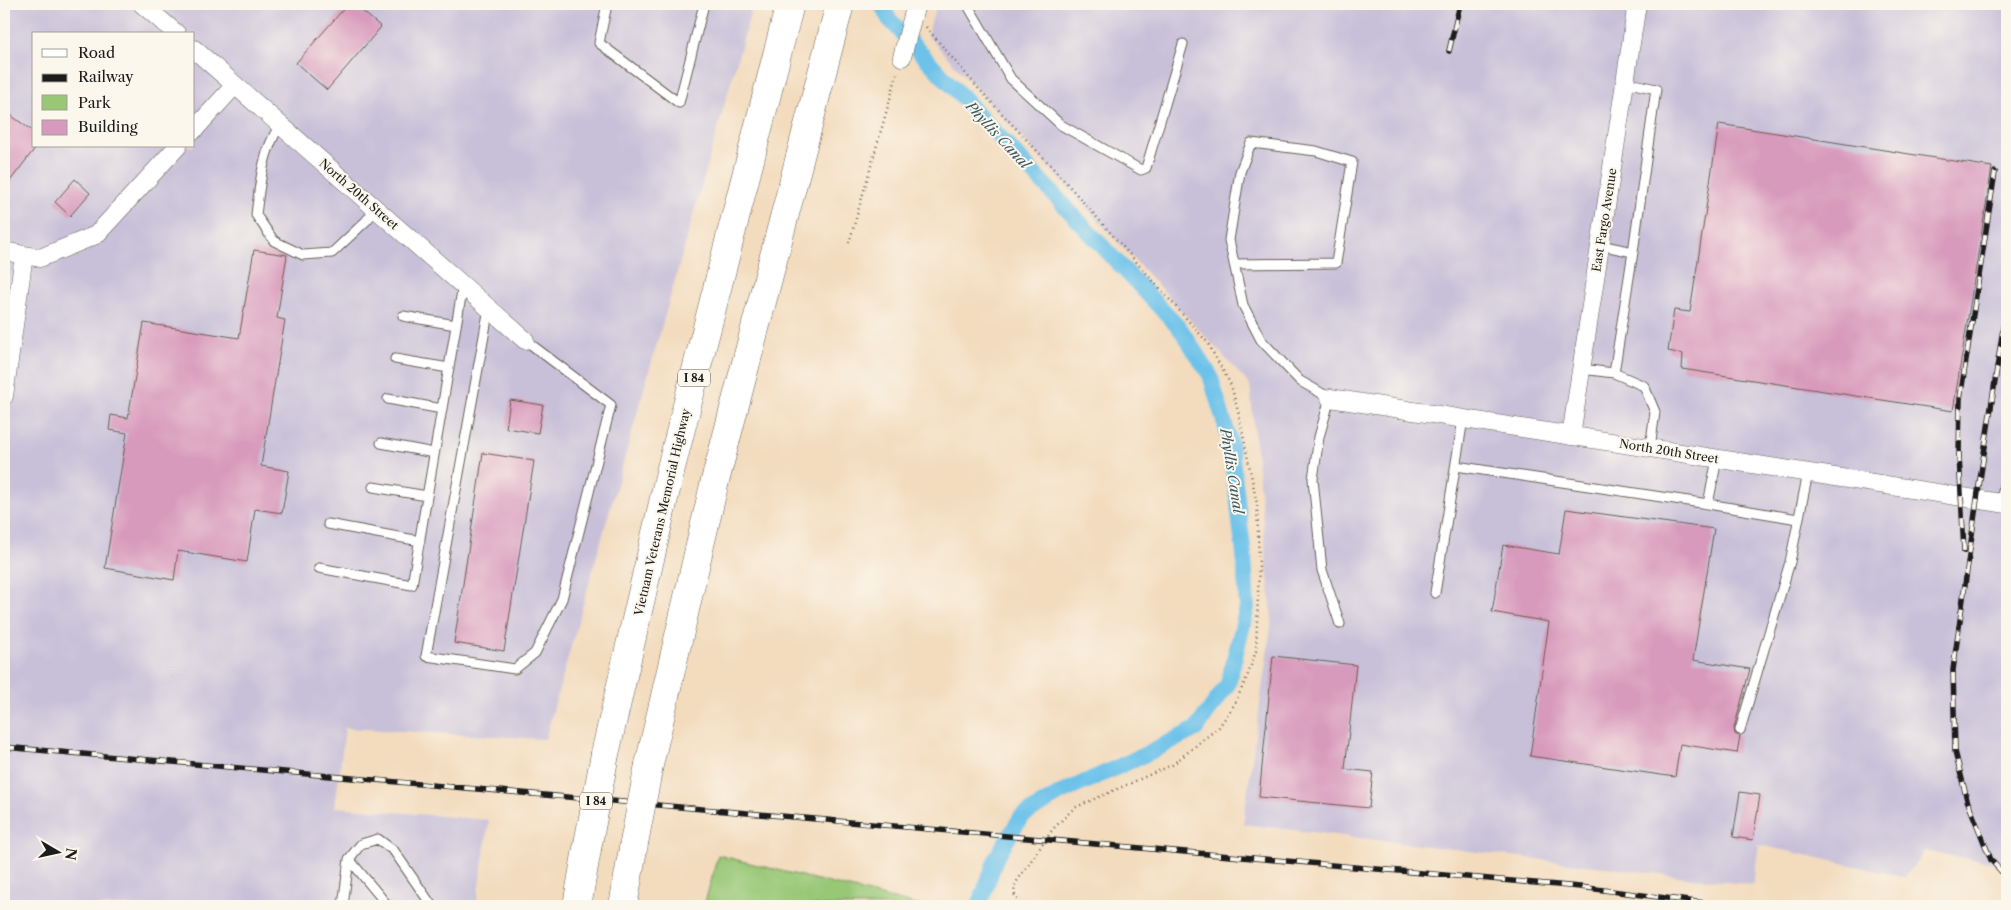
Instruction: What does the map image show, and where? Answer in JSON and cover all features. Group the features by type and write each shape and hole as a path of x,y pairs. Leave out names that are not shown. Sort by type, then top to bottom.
{"highway":[{"name":"Vietnam Veterans Memorial Highway","path":"577,906 605,754 670,468 790,4"},
{"path":"623,906 649,765 714,485 781,230 851,7"}],"street":[{"path":"142,4 175,32"},
{"name":"East Fargo Avenue","path":"1571,436 1637,4"},
{"path":"902,57 914,11"},
{"name":"North 20th Street","path":"195,50 525,340"},
{"path":"195,129 235,85"},
{"path":"4,251 40,258 96,235 176,148"},
{"path":"4,396 24,255"},
{"name":"North 20th Street","path":"1330,398 2004,504"}],"lane":[{"path":"607,4 599,43 679,103 704,4"},
{"path":"967,4 1011,79 1060,125 1141,170 1146,168 1183,44"},
{"path":"1614,373 1656,89 1625,82"},
{"path":"280,125 271,138 262,168 256,216 274,241 303,255 332,252 366,222 376,209"},
{"path":"1234,264 1336,263 1352,162 1316,151 1251,142 1240,172 1229,240 1234,264 1243,305 1261,340 1300,381 1330,398 1319,437 1313,479 1322,570 1340,624"},
{"path":"1600,245 1633,252"},
{"path":"319,568 412,584 463,285"},
{"path":"489,307 426,656 515,669 535,653 562,598 611,405 525,340"},
{"path":"403,316 456,325"},
{"path":"395,359 449,368"},
{"path":"1581,369 1614,373 1644,386 1655,412 1650,448"},
{"path":"388,399 442,409"},
{"path":"1435,593 1464,419"},
{"path":"380,444 434,453"},
{"path":"1708,504 1717,459"},
{"path":"1456,466 1708,504 1798,520"},
{"path":"1740,730 1790,562 1808,473"},
{"path":"2004,504 2005,479 2007,477"},
{"path":"373,487 427,496"},
{"path":"328,524 420,541"},
{"path":"343,906 349,859 361,844 378,839 394,851 432,906"},
{"path":"349,859 388,906"}],"path":[{"path":"914,11 978,88 1062,177 1207,342 1231,385 1257,504 1259,565 1256,650 1247,677 1234,705 1219,726 1172,765 1074,808 1053,830 1015,884 1014,894 1021,906"},
{"path":"849,242 902,57"}],"shaded area":[{"path":"4,4 753,4 545,739 345,728 335,807 489,820 476,906 4,906"},
{"path":"937,4 2007,4 2007,865 1924,851 1905,877 1759,845 1753,885 1243,824 1272,619 1250,385 927,35"}],"green space":[{"path":"718,855 921,906 704,906"}],"building":[{"path":"348,4 354,4 381,27 327,90 296,63"},
{"path":"9,114 32,131 32,148 35,148 4,189 4,121"},
{"path":"1719,124 1992,167 1953,411 1682,369 1683,354 1668,351 1674,310 1690,312"},
{"path":"75,179 90,193 70,216 55,202"},
{"path":"254,250 287,255 277,318 285,320 261,466 289,471 282,513 255,509 247,562 178,551 174,580 105,568 127,433 109,430 111,415 128,418 144,323 239,338"},
{"path":"510,400 543,405 538,433 506,428"},
{"path":"483,453 534,461 504,651 454,643"},
{"path":"1566,509 1714,529 1693,660 1750,669 1734,728 1735,734 1740,736 1737,753 1680,744 1675,777 1530,756 1549,622 1492,612 1503,545 1559,554"},
{"path":"1273,656 1356,665 1345,769 1373,772 1369,808 1259,797"},
{"path":"1740,792 1760,795 1753,840 1733,837"}],"waterway":[{"name":"Phyllis Canal","path":"881,4 889,19 1181,330 1210,375 1230,441 1244,555 1247,608 1228,684 1196,729 1061,793 1021,817 997,856 979,906"}],"railway":[{"path":"1449,51 1460,4"},
{"path":"1964,551 1959,455 1960,399 1995,172"},
{"path":"2007,303 1953,670 1955,751 1967,800 1991,860 2007,878"},
{"path":"4,747 1580,887 1728,906"}]}
